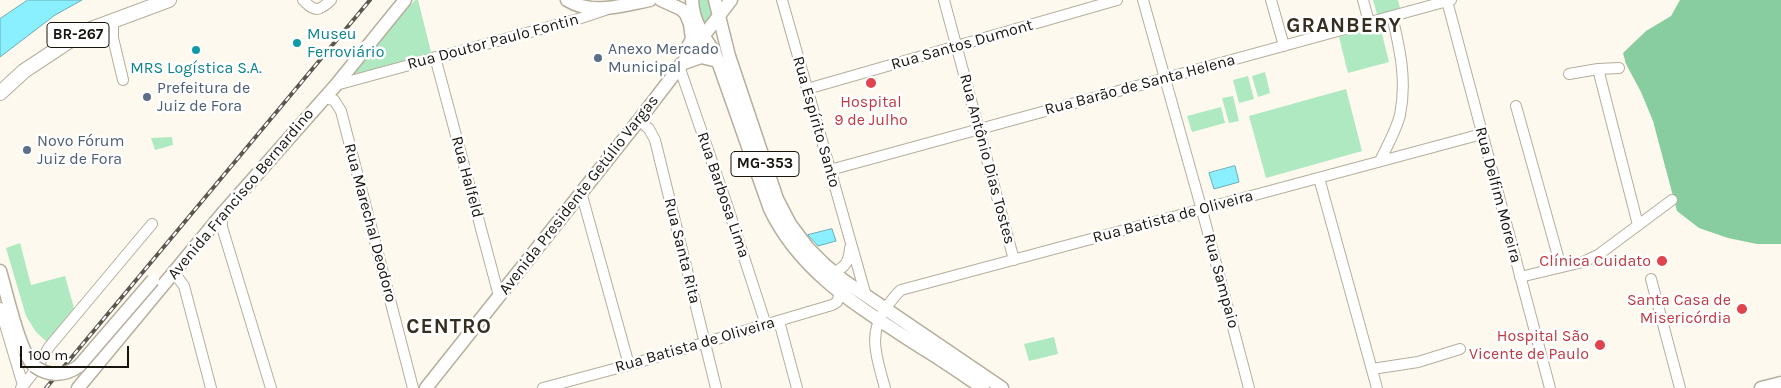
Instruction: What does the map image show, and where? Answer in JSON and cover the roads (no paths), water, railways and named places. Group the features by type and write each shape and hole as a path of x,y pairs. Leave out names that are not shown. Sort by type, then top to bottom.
{"highway":[{"name":"BR-267","path":"0,93 24,71 83,32 169,0"}],"main road":[{"name":"Avenida Francisco Bernardino","path":"78,388 173,271 336,84 405,0"},
{"path":"567,0 580,6 610,8"},
{"name":"Rua Doutor Paulo Fontin","path":"610,8 650,0"},
{"path":"661,0 681,9 686,14 690,24 691,42 680,65"},
{"path":"692,0 696,21 703,36 715,53 770,209 776,223 794,249 840,293 878,321 980,387"},
{"name":"MG-353","path":"715,0 729,56 777,199 790,224 814,254 834,272 866,296 1002,388"},
{"name":"Avenida Presidente Getúlio Vargas","path":"426,388 639,120 731,0"},
{"path":"680,65 701,57 718,61"},
{"path":"0,271 27,356 38,369 56,374 63,374 74,370 85,361 153,280 160,274 173,271"},
{"path":"1761,388 1781,383"}],"street":[{"path":"303,0 316,10 322,8 330,0"},
{"name":"Rua Espírito Santo","path":"782,0 866,296"},
{"name":"Rua Antônio Dias Tostes","path":"944,0 1014,260"},
{"name":"Rua Santos Dumont","path":"807,89 1117,0"},
{"name":"Rua Sampaio","path":"1143,0 1202,209 1249,388"},
{"path":"1271,0 1284,46"},
{"path":"1363,0 1369,22"},
{"name":"Rua Barão de Santa Helena","path":"830,170 1392,16 1432,2 1449,1"},
{"name":"Rua Delfim Moreira","path":"1449,1 1482,134 1550,388"},
{"name":"Rua Doutor Paulo Fontin","path":"336,84 578,19 610,8"},
{"path":"1380,161 1400,115 1403,82 1401,56 1392,16"},
{"path":"113,20 113,38 123,80"},
{"name":"Rua Halfeld","path":"435,57 499,296"},
{"name":"Rua Barbosa Lima","path":"680,65 766,325"},
{"path":"1569,74 1598,69 1619,68"},
{"path":"1598,69 1638,225"},
{"name":"Rua Marechal Deodoro","path":"323,98 334,100 341,111 414,388"},
{"path":"1516,106 1561,267"},
{"name":"Rua Santa Rita","path":"639,120 650,129 655,140 716,388"},
{"name":"Rua Batista de Oliveira","path":"878,321 886,308 902,290 1482,134"},
{"path":"1320,178 1377,388"},
{"path":"581,192 629,365"},
{"path":"1520,277 1583,262 1598,255 1672,200"},
{"path":"222,214 222,227 271,388"},
{"path":"22,387 49,348 152,224"},
{"path":"834,272 846,265 849,258 850,244"},
{"path":"173,271 184,286 211,388"},
{"path":"1651,279 1680,388"},
{"name":"Rua Batista de Oliveira","path":"543,388 832,306 837,302 840,293"},
{"path":"1,315 22,387"},
{"path":"779,321 797,388"},
{"path":"878,321 875,337 876,352 885,388"},
{"path":"1372,369 1418,362 1460,349"}],"water":[{"path":"28,0 82,0 55,15 0,57 0,19"},
{"path":"1235,166 1239,182 1214,189 1209,173"},
{"path":"832,229 836,241 818,246 808,235"}],"railway":[{"path":"46,388 370,0"}],"place":[{"name":"Museu Ferroviário","path":"297,43"},
{"name":"MRS Logística S.A.","path":"196,50"},
{"name":"Anexo Mercado Municipal","path":"598,58"},
{"name":"Hospital 9 de Julho","path":"871,83"},
{"name":"Prefeitura de Juiz de Fora","path":"147,97"},
{"name":"Novo Fórum Juiz de Fora","path":"27,150"},
{"name":"Clínica Cuidato","path":"1662,261"},
{"name":"Santa Casa de Misericórdia","path":"1742,309"},
{"name":"Hospital São Vicente de Paulo","path":"1600,345"}],"district":[{"name":"GRANBERY","path":"1344,26"},
{"name":"CENTRO","path":"449,327"}]}
